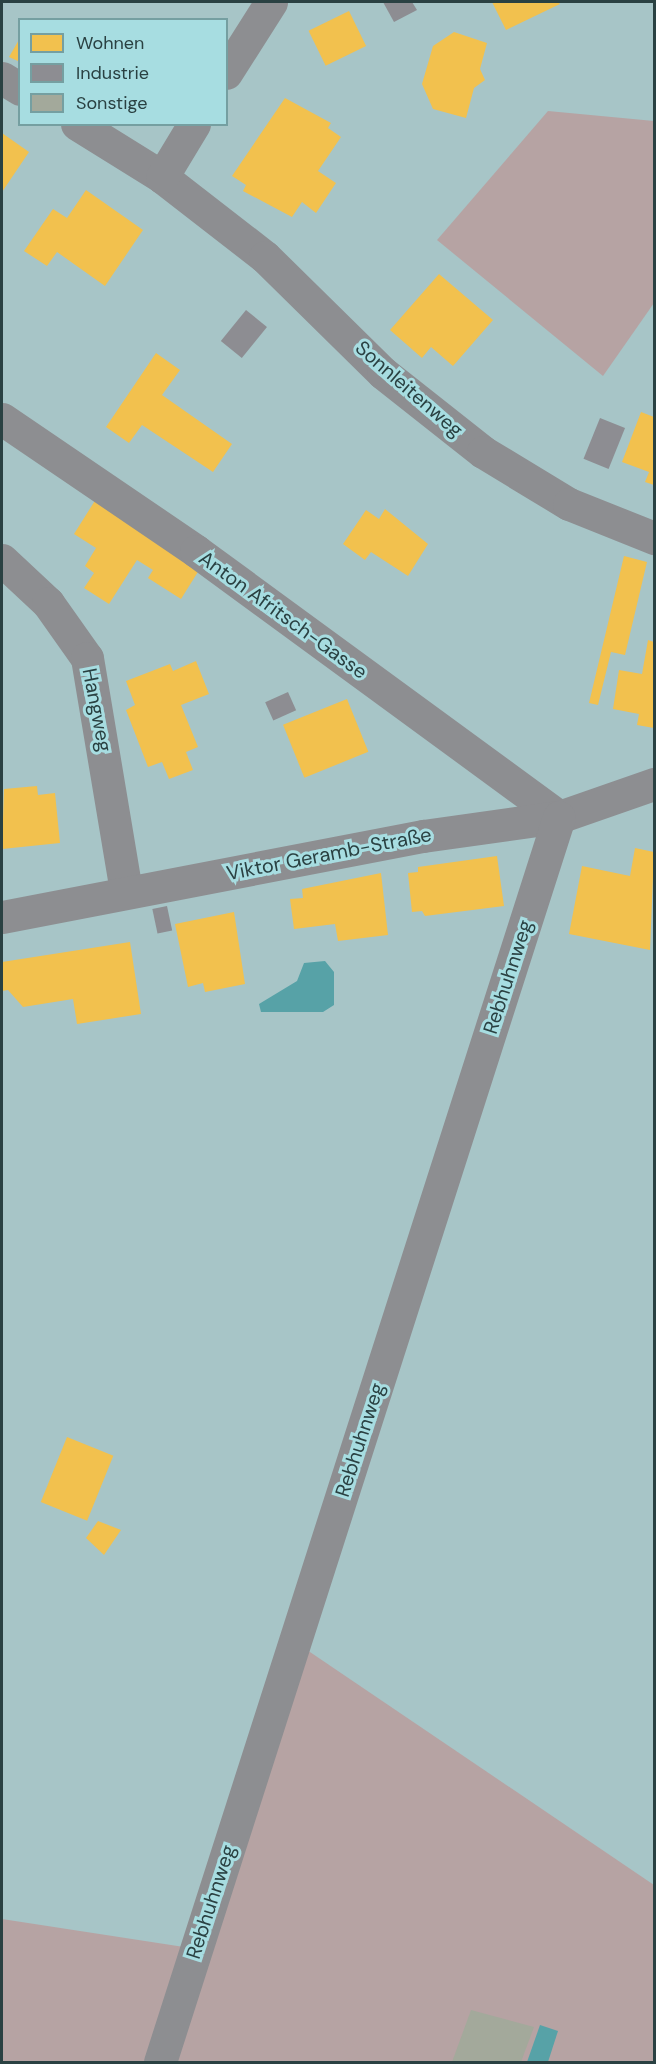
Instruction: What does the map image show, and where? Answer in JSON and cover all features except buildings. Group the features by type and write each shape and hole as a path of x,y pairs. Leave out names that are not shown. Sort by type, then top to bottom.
{"street":[{"path":"228,70 271,2"},
{"path":"2,78 18,88"},
{"name":"Sonnleitenweg","path":"80,126 162,177 265,257 383,373 483,452 568,504 654,538"},
{"path":"162,177 193,126"},
{"name":"Anton Afritsch-Gasse","path":"2,419 196,551 560,817"},
{"name":"Hangweg","path":"2,560 48,603 87,658 126,892"},
{"name":"Viktor Geramb-Straße","path":"2,917 423,836 560,817 654,784"},
{"name":"Rebhuhnweg","path":"160,2062 560,817"}],"shaded area":[{"path":"548,111 654,121 654,303 603,376 437,240"},
{"path":"307,1650 654,1885 654,2062 177,2062"},
{"path":"2,1919 184,1947 147,2062 2,2062"}],"water":[{"path":"325,961 334,972 334,1005 323,1012 261,1012 259,1004 297,981 304,963"},
{"path":"540,2025 558,2031 548,2062 527,2062"}]}
